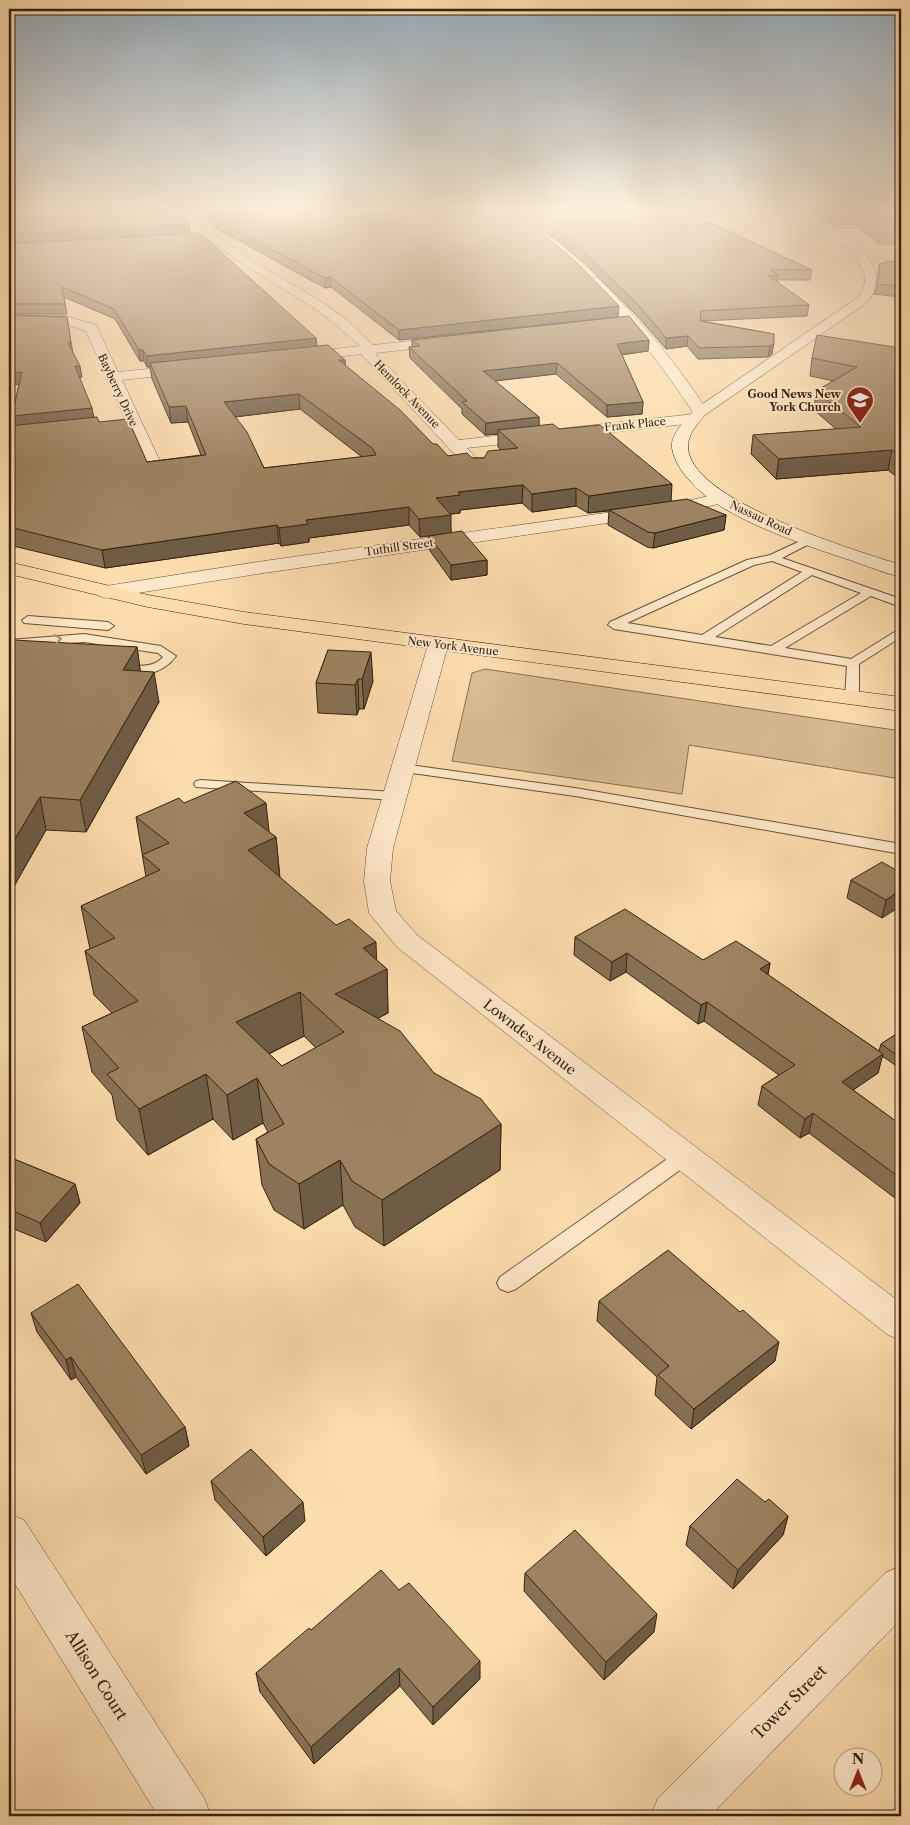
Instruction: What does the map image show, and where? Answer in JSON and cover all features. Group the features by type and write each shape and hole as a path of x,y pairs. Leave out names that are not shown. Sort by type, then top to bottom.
{"main road":[{"name":"New York Avenue","path":"9,568 184,609 234,617 901,704"}],"street":[{"name":"Hemlock Avenue","path":"302,295 341,322 366,345 368,354 478,469"},
{"path":"607,295 632,321 683,382 698,415 854,307 866,295"},
{"name":"Bayberry Drive","path":"9,320 66,320 91,328 157,472"},
{"path":"613,324 632,321"},
{"path":"290,358 465,339"},
{"path":"112,377 203,367"},
{"name":"Frank Place","path":"455,444 698,415"},
{"name":"Nassau Road","path":"698,415 687,428 680,446 684,464 696,478 721,498 747,514 809,540 901,571"},
{"path":"115,425 134,424"},
{"name":"Tuthill Street","path":"106,592 257,568 687,506 721,498"},
{"name":"Lowndes Avenue","path":"438,645 380,848 377,881 383,913 407,941 901,1324"},
{"name":"Allison Court","path":"9,1535 186,1816"},
{"name":"Tower Street","path":"676,1816 901,1588"}],"lane":[{"path":"809,540 773,558 751,562 614,625 853,662 901,632"},
{"path":"773,558 901,603"},
{"path":"704,639 811,571"},
{"path":"774,650 870,592"},
{"path":"28,620 108,626"},
{"path":"10,644 27,644 61,638 83,638 161,650 170,656 167,663 155,669 139,671 104,669"},
{"path":"852,698 853,662"},
{"path":"403,768 575,792 901,849"},
{"path":"201,784 395,796"},
{"path":"508,1283 684,1157"}],"shaded area":[{"path":"485,669 901,731 901,779 689,745 682,794 452,761 472,673"}],"building":[{"path":"9,295 63,295 65,304 9,304"},
{"path":"81,295 269,295 316,338 146,356 143,350 139,350 114,309"},
{"path":"354,295 608,295 619,306 399,330"},
{"path":"628,295 795,295 809,305 701,311 700,321 774,334 774,343 770,346 699,348 688,336 666,338"},
{"path":"9,315 67,317 71,342 68,343 80,366 75,366 92,408 12,416 22,372 9,373"},
{"path":"629,316 649,340 617,344 643,402 607,405 557,363 483,371 539,417 486,423 462,402 467,401 409,347 420,346 412,340"},
{"path":"817,335 901,348 901,457 892,450 779,459 753,435 861,427 816,391 857,367 812,358"},
{"path":"328,345 345,360 339,360 400,410 433,444 437,444 448,456 467,453 472,458 484,458 488,451 518,448 498,430 553,424 559,429 600,425 672,484 589,496 576,488 532,494 523,485 458,492 460,495 436,498 451,515 419,519 409,507 306,520 308,524 279,528 277,525 102,550 9,527 9,426 97,417 99,422 128,419 147,462 206,455 186,406 169,407 150,363","holes":["299,394 372,448 376,455 264,468 247,432 224,402"]},
{"path":"687,499 726,515 655,533 648,532 609,510"},
{"path":"462,531 487,560 451,565 429,536"},
{"path":"14,640 137,647 123,670 154,672 80,800 40,797 9,849 9,648"},
{"path":"328,650 371,652 362,679 358,679 355,685 316,683"},
{"path":"236,781 266,803 244,813 276,837 248,850 336,925 349,919 376,942 363,948 387,969 335,994 400,1031 434,1073 481,1099 501,1124 382,1200 352,1181 340,1160 299,1184 269,1164 256,1139 284,1124 257,1078 227,1095 206,1074 139,1109 107,1074 119,1068 82,1027 138,1001 85,951 115,938 81,906 160,870 142,855 169,843 136,817 179,798 184,803","holes":["300,992 344,1032 282,1066 236,1022"]},
{"path":"882,862 901,873 901,890 886,900 851,880"},
{"path":"625,909 703,960 736,941 770,963 760,969 883,1054 842,1082 901,1125 901,1177 813,1113 805,1119 762,1086 795,1065 707,1002 701,1005 627,953 612,962 575,937"},
{"path":"901,1031 901,1058 881,1044"},
{"path":"9,1157 75,1184 40,1223 9,1209"},
{"path":"668,1250 740,1312 743,1310 779,1342 694,1409 658,1375 669,1366 599,1301"},
{"path":"78,1284 185,1427 141,1455 71,1357 66,1360 31,1313"},
{"path":"251,1449 303,1502 263,1537 211,1481"},
{"path":"737,1479 765,1502 769,1499 788,1516 738,1570 690,1526"},
{"path":"575,1530 657,1614 606,1662 525,1573"},
{"path":"381,1570 399,1590 409,1583 480,1661 433,1707 399,1668 311,1747 256,1673 309,1628 311,1630"}],"place":[{"name":"Good News New York Church","path":"860,424"}]}
